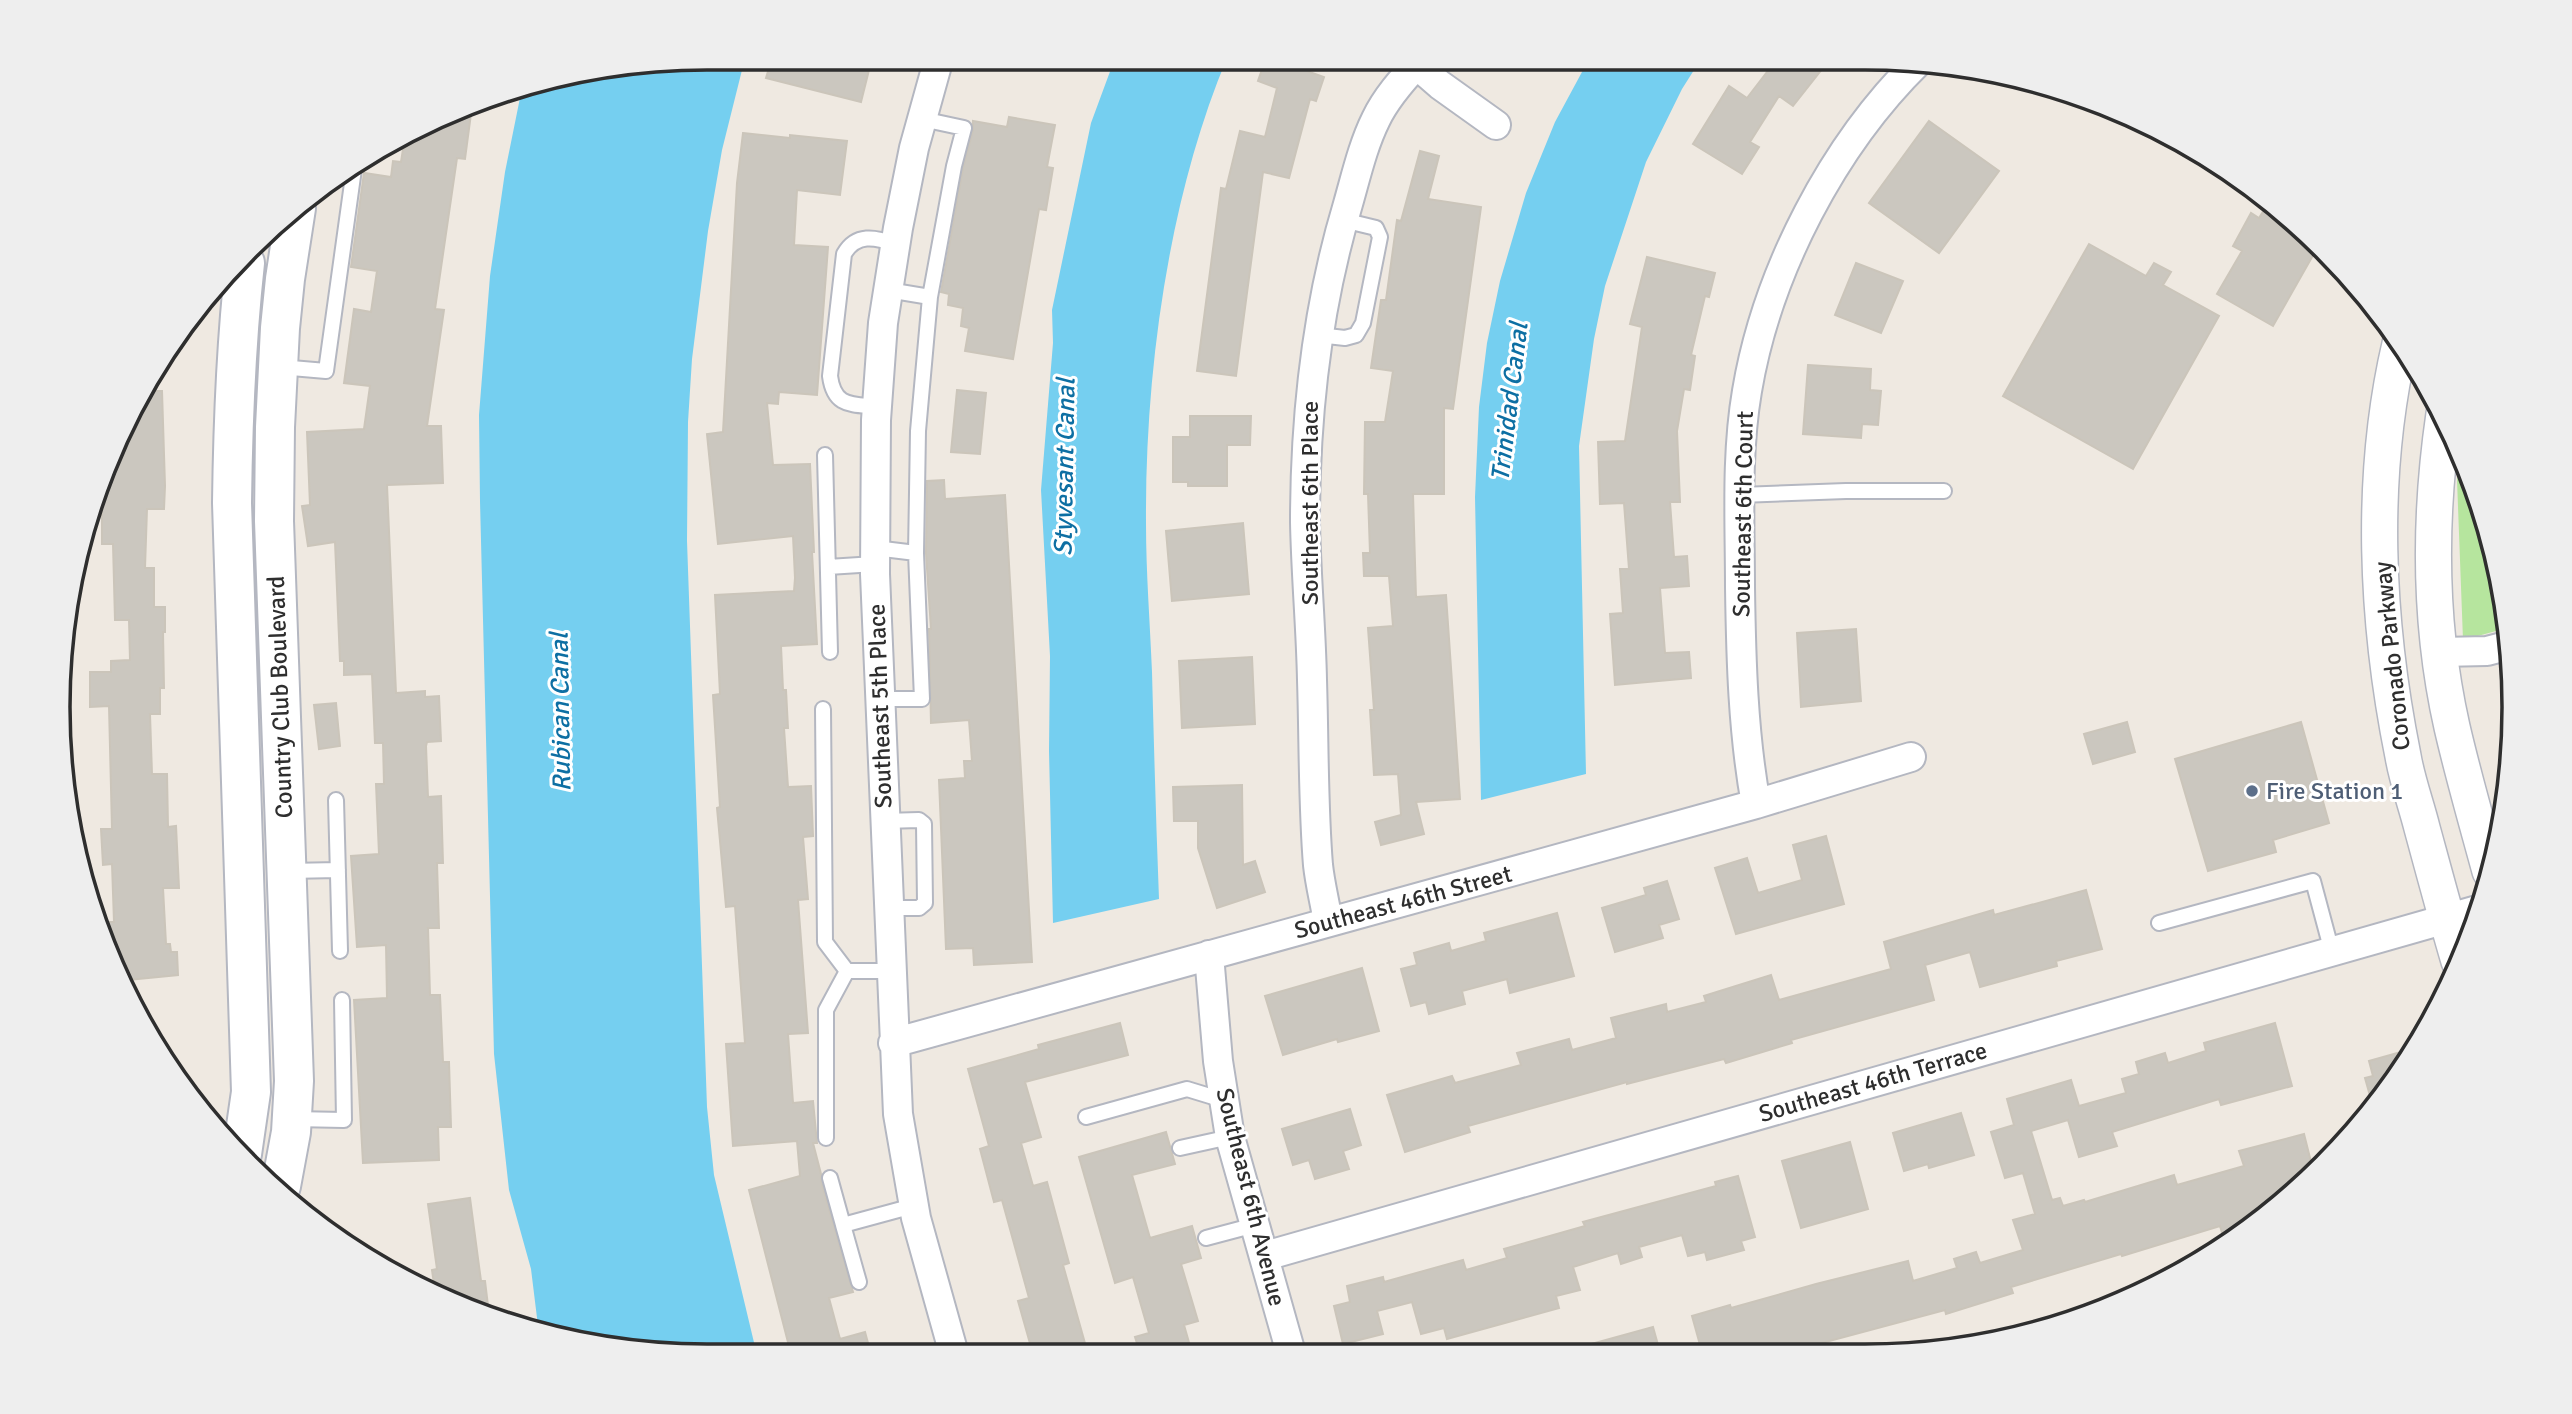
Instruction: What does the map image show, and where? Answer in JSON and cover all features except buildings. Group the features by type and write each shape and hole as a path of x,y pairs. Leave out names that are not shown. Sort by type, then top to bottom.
{"main road":[{"name":"Country Club Boulevard","path":"282,1181 292,1119 294,1081 274,521 278,367 285,279 294,223"},
{"name":"Country Club Boulevard","path":"244,270 236,346 232,503 251,1092 244,1143"},
{"path":"233,448 275,449"},
{"path":"238,695 280,693"}],"street":[{"name":"Southeast 5th Place","path":"936,70 922,119 895,244 883,323 877,407 875,556 890,971 898,1114 913,1206 951,1344"},
{"name":"Southeast 6th Place","path":"1328,922 1319,867 1314,792 1305,524 1310,393 1318,335 1343,220 1376,118 1408,70"},
{"name":"Southeast 6th Place","path":"1424,70 1496,125"},
{"name":"Southeast 6th Court","path":"1756,804 1748,759 1741,631 1740,495 1747,391 1768,308 1788,255 1812,206 1840,159 1872,114 1910,71"},
{"name":"Coronado Parkway","path":"2398,358 2383,459 2381,505 2384,615 2393,704 2403,759 2455,948"},
{"name":"Coronado Parkway","path":"2443,441 2434,536 2440,652 2451,724 2485,852"},
{"path":"2440,652 2487,651 2499,648"},
{"name":"Southeast 46th Street","path":"893,1043 1756,804 1911,757"},
{"name":"Southeast 46th Terrace","path":"1265,1256 2468,913"},
{"name":"Southeast 6th Avenue","path":"1209,955 1223,1100 1230,1137 1289,1344"}],"lane":[{"path":"880,699 922,699 916,553 918,431 930,297 954,166 964,128 922,119"},
{"path":"278,367 326,371 353,177"},
{"path":"1318,335 1345,338 1356,335 1363,323 1380,237 1376,229 1343,220"},
{"path":"877,407 848,404 838,399 832,390 831,376 841,281 844,254 849,245 874,237 895,244"},
{"path":"888,290 930,297"},
{"path":"825,455 830,652"},
{"path":"1740,495 1944,491"},
{"path":"828,567 875,556 916,553"},
{"path":"823,709 825,942 847,971"},
{"path":"336,800 340,951"},
{"path":"884,821 919,820 924,824 925,903 919,908 888,908"},
{"path":"286,871 338,870"},
{"path":"2159,923 2313,881 2332,952"},
{"path":"847,971 890,971"},
{"path":"827,1138 826,1010 847,971"},
{"path":"292,1119 344,1120 342,1000"},
{"path":"1086,1117 1187,1089 1223,1100"},
{"path":"1180,1148 1230,1137"},
{"path":"830,1178 859,1282"},
{"path":"843,1224 913,1206"},
{"path":"1206,1238 1255,1225"}],"green space":[{"path":"2458,474 2480,542 2498,631 2463,640"},
{"path":"70,719 75,793 71,749"}],"water":[{"name":"Rubican Canal","path":"742,70 722,150 708,231 692,359 688,422 687,541 707,1107 714,1175 754,1344 665,1343 624,1339 537,1321 531,1269 509,1190 494,1054 479,415 490,276 505,172 520,99 583,82 624,75 665,71"},
{"name":"Styvesant Canal","path":"1111,70 1223,70 1189,169 1175,227 1164,287 1150,407 1146,542 1159,899 1053,923 1050,656 1041,490 1053,343 1052,310 1091,123"},
{"name":"Trinidad Canal","path":"1583,70 1694,70 1646,162 1605,286 1594,339 1579,446 1586,774 1481,800 1475,497 1479,407 1487,343 1500,281 1526,193 1555,122"}],"place":[{"name":"Fire Station 1","path":"2252,791"}]}
